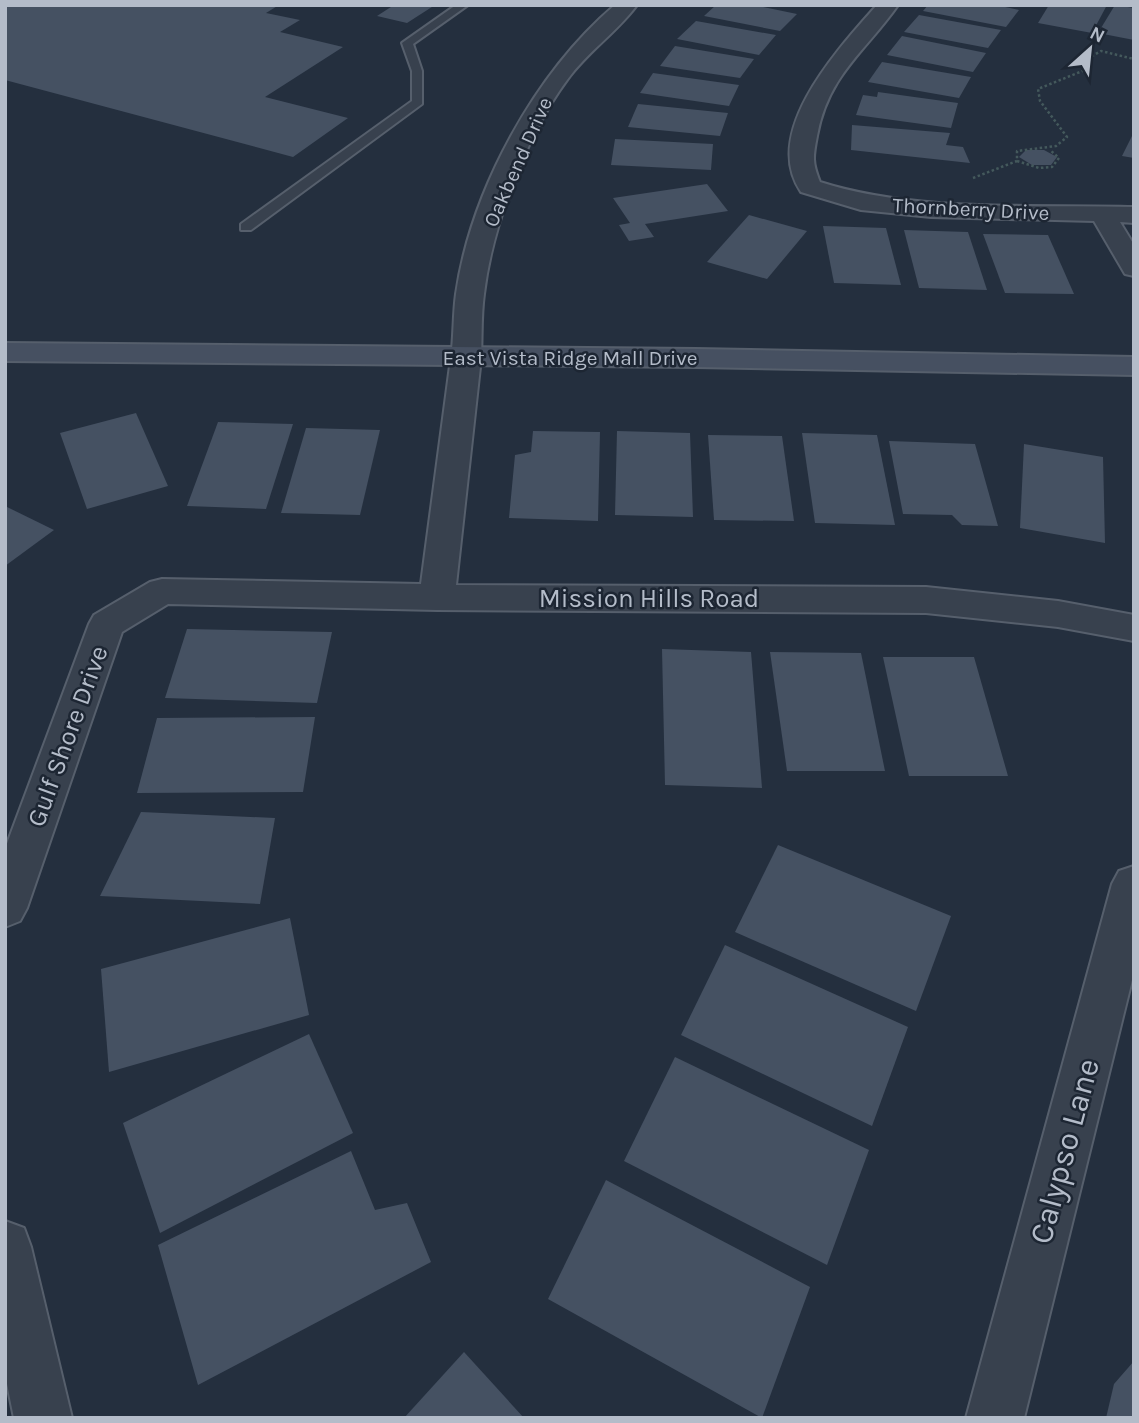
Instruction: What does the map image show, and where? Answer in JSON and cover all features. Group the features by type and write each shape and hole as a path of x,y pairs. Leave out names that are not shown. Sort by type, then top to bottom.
{"main road":[{"name":"East Vista Ridge Mall Drive","path":"5,352 696,358 1134,366"}],"street":[{"name":"Oakbend Drive","path":"437,597 466,358 471,293 488,222 528,130 556,79 609,20 627,5"},
{"name":"Thornberry Drive","path":"888,5 840,59 820,89 808,122 800,163 810,187 861,203 930,209 1134,215"},
{"path":"1104,216 1134,268"},
{"name":"Mission Hills Road","path":"162,591 437,597 926,600 1058,614 1134,628"},
{"name":"Gulf Shore Drive","path":"5,908 107,624 162,591"},
{"name":"Calypso Lane","path":"995,1418 1134,884"},
{"path":"5,1247 43,1418"}],"lane":[{"path":"246,227 418,102 417,71 407,43 463,5"}],"path":[{"path":"1017,161 1017,152 1025,148 1049,150 1060,145 1067,137 1063,127 1039,99 1038,89 1078,75 1085,70 1087,59 1098,50 1112,50 1122,57 1134,59"},
{"path":"969,180 1017,161 1039,168 1052,167 1059,158 1049,150"}],"building":[{"path":"5,5 279,5 266,13 300,20 280,32 343,47 265,97 348,118 293,157 5,80"},
{"path":"394,5 435,5 407,23 377,16"},
{"path":"716,5 753,5 797,14 780,31 704,16"},
{"path":"928,5 996,5 1019,10 1006,27 923,11"},
{"path":"1049,5 1107,5 1092,33 1038,23"},
{"path":"1115,5 1134,8 1134,40 1098,33"},
{"path":"919,15 1001,30 988,48 904,32"},
{"path":"696,21 776,35 759,55 677,39"},
{"path":"902,36 986,53 973,72 887,55"},
{"path":"675,46 754,59 740,78 660,66"},
{"path":"882,62 971,77 959,98 868,82"},
{"path":"653,73 739,85 729,106 640,93"},
{"path":"878,92 958,103 951,128 856,115 863,95 877,97"},
{"path":"638,104 728,113 720,136 628,127"},
{"path":"852,125 950,133 946,145 963,147 970,163 851,150"},
{"path":"1134,132 1134,158 1122,156"},
{"path":"615,139 713,144 711,170 611,165"},
{"path":"1026,150 1044,150 1057,157 1051,165 1032,165 1019,157"},
{"path":"707,184 728,211 645,224 654,237 629,241 619,225 630,223 613,198"},
{"path":"749,215 807,231 767,279 707,262"},
{"path":"823,226 886,228 901,285 834,283"},
{"path":"904,230 968,232 987,290 919,288"},
{"path":"983,234 1048,235 1074,294 1005,293"},
{"path":"136,413 168,486 87,509 60,433"},
{"path":"218,422 293,424 266,509 187,506"},
{"path":"306,428 380,430 360,515 281,513"},
{"path":"533,431 600,432 598,521 509,518 515,455 531,452"},
{"path":"617,431 690,433 693,517 615,515"},
{"path":"802,433 877,435 895,525 815,523"},
{"path":"708,435 782,436 794,521 714,520"},
{"path":"889,441 975,444 998,526 962,525 952,515 903,514"},
{"path":"1024,444 1103,457 1105,543 1020,528"},
{"path":"5,506 54,530 5,566"},
{"path":"187,629 332,632 317,703 165,698"},
{"path":"662,649 751,652 762,788 665,785"},
{"path":"770,652 861,653 885,771 787,771"},
{"path":"883,657 974,657 1008,776 909,776"},
{"path":"315,717 303,792 137,793 157,718"},
{"path":"141,812 275,818 260,904 100,896"},
{"path":"778,845 951,916 916,1011 735,932"},
{"path":"290,918 309,1015 109,1072 101,969"},
{"path":"725,945 908,1027 872,1126 681,1035"},
{"path":"309,1034 353,1133 160,1233 123,1123"},
{"path":"675,1057 869,1150 827,1265 624,1161"},
{"path":"351,1151 375,1210 407,1203 431,1262 198,1385 158,1245"},
{"path":"606,1180 810,1287 762,1418 548,1299"},
{"path":"464,1352 524,1418 404,1418"},
{"path":"1134,1361 1134,1418 1106,1418 1114,1384"}]}
